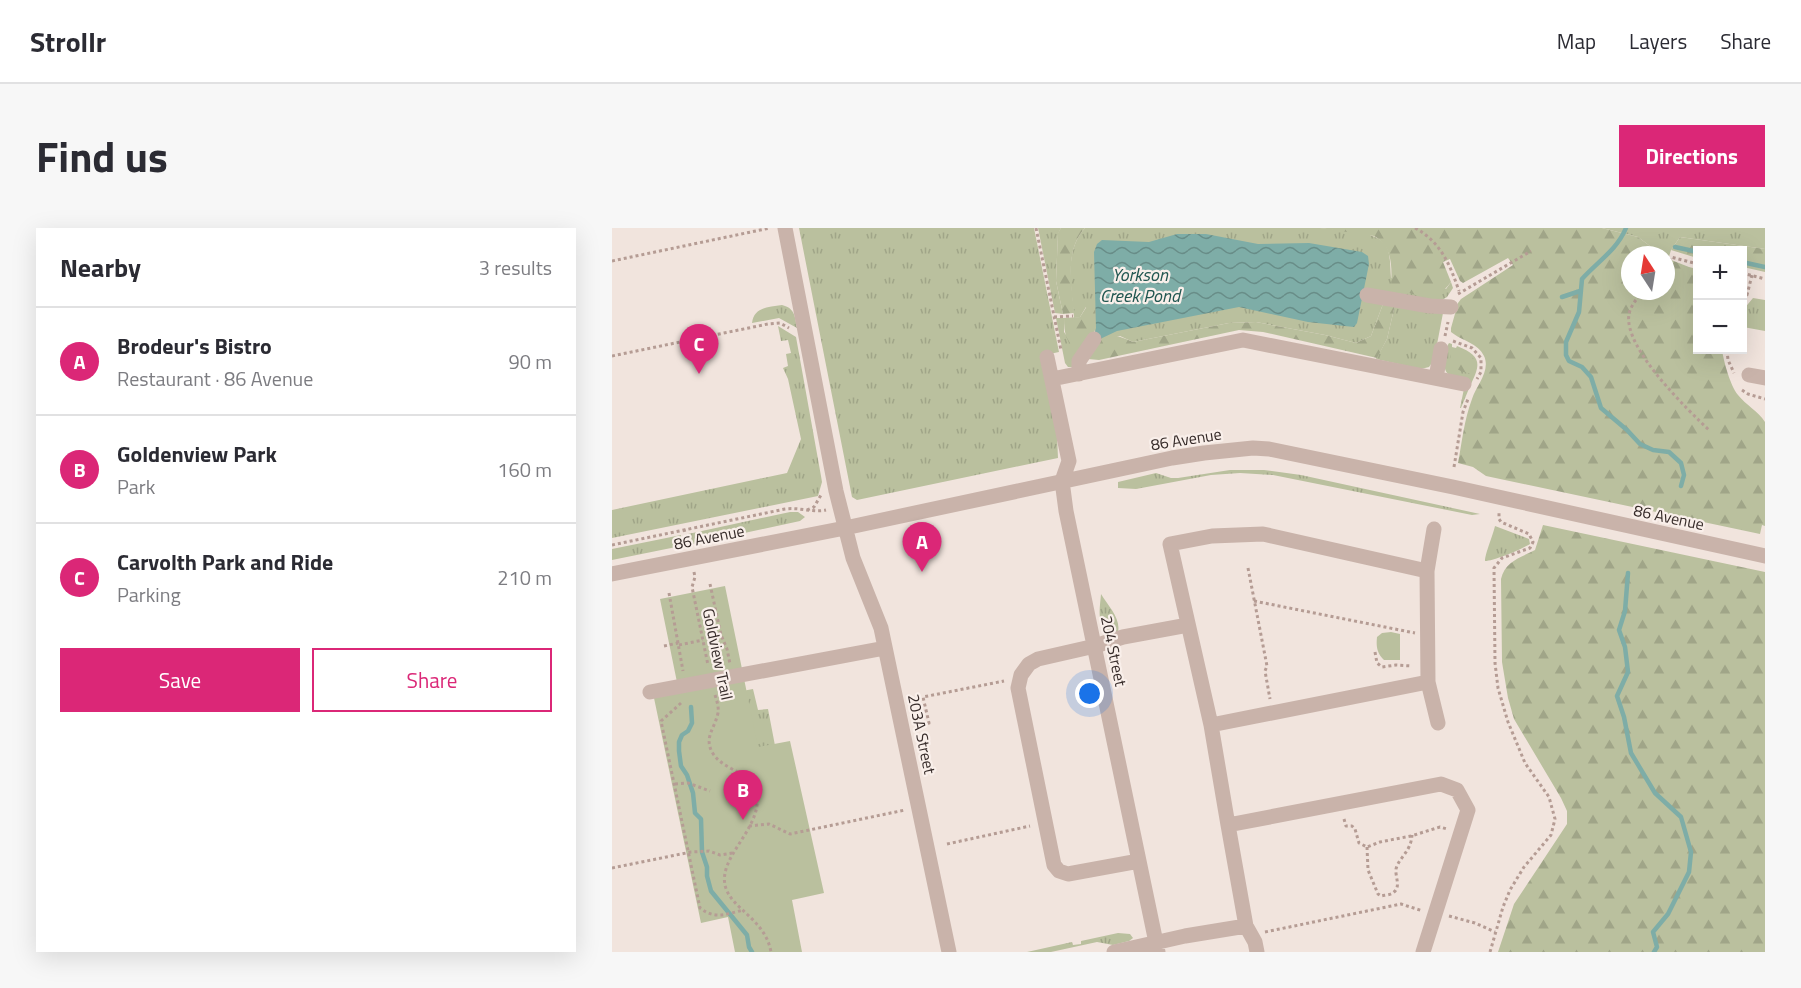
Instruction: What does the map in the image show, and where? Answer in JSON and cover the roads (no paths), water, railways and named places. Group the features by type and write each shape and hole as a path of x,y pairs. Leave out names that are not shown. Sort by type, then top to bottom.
{"street":[{"name":"203A Street","path":"784,228 845,528 862,582 876,613 885,648 949,952"},
{"path":"1366,296 1451,307"},
{"path":"1079,374 1079,361 1095,339"},
{"path":"1052,379 1243,340 1464,384"},
{"path":"1436,378 1441,349"},
{"name":"204 Street","path":"1055,358 1052,379 1069,461 1062,481 1071,535 1157,948"},
{"path":"1749,375 1765,378"},
{"name":"86 Avenue","path":"612,574 845,528 1172,459 1253,448 1269,449 1495,496 1765,556"},
{"path":"1434,529 1427,571 1428,682 1438,723"},
{"path":"1257,952 1256,942 1248,931 1211,725 1170,544 1212,536 1263,534 1427,571"},
{"path":"1139,861 1068,874 1059,871 1054,865 1018,687 1021,675 1029,664 1038,659 1123,637 1188,625"},
{"path":"650,692 885,648"},
{"path":"1211,725 1428,682"},
{"path":"1228,825 1442,784 1457,790 1468,810 1423,952"},
{"path":"1114,952 1157,948 1185,936 1248,931"}],"water":[{"name":"Yorkson Creek Pond","path":"1177,234 1206,234 1258,244 1309,243 1362,252 1368,256 1369,264 1357,323 1354,327 1308,322 1239,307 1117,331 1098,340 1094,336 1096,328 1094,252 1097,244 1102,240 1149,242"}],"waterway":[{"path":"1626,228 1612,249 1582,279 1579,312 1566,342 1566,355 1569,361 1582,367 1591,377 1601,408 1640,444 1653,450 1669,452 1681,463 1684,475 1681,486"},
{"path":"1675,247 1693,251"},
{"path":"1747,263 1765,267"},
{"path":"1562,297 1580,291"},
{"path":"1628,573 1625,611 1619,630 1625,647 1628,672 1617,696 1631,753 1655,793 1681,817 1691,852 1689,872 1668,914 1653,932 1657,947 1654,952"},
{"path":"691,707 692,723 688,731 682,735 679,751 681,766 687,775 693,793 695,813 701,819 702,852 707,867 707,876 711,891 747,935 752,952"}],"place":[{"name":"Carvolth Park and Ride","path":"699,374"},
{"name":"Brodeur's Bistro","path":"922,572"},
{"name":"Goldenview Park","path":"743,820"}]}
